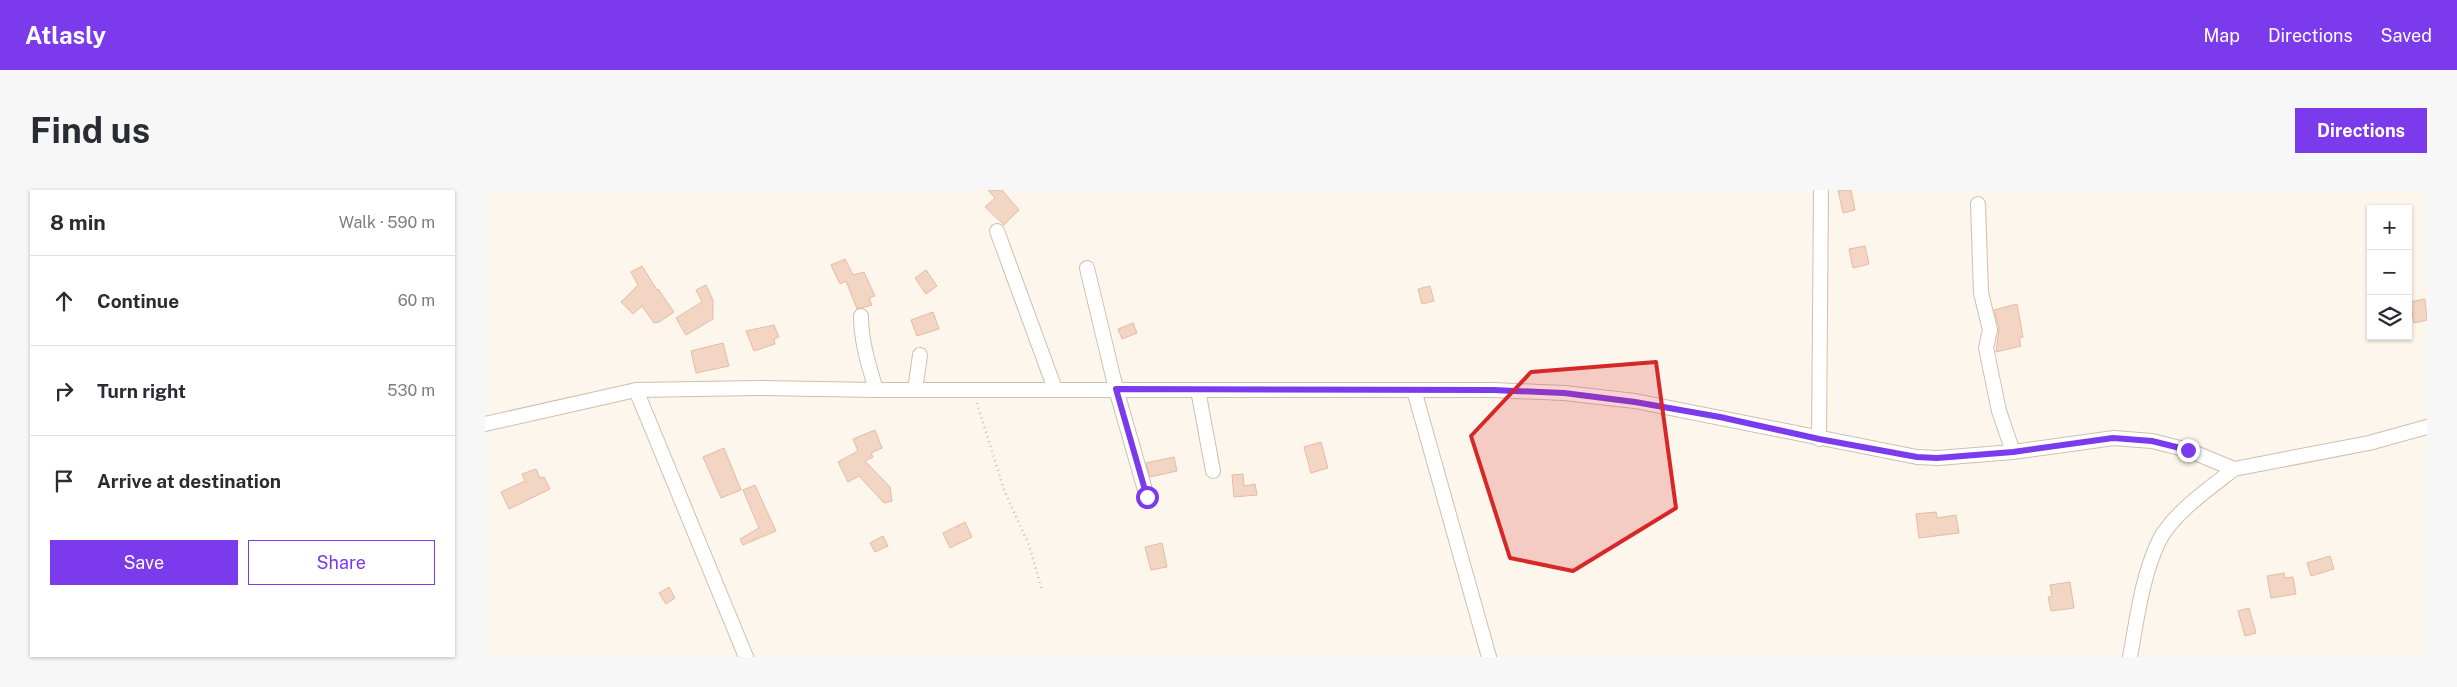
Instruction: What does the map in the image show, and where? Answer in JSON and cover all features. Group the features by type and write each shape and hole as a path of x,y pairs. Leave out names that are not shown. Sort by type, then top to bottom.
{"street":[{"path":"1819,439 1821,190"},
{"path":"1978,204 1981,293 1989,330 1986,348 1999,411 2013,452"},
{"path":"997,231 1055,390"},
{"path":"1087,268 1116,389 1147,497"},
{"path":"861,316 865,348 877,390"},
{"path":"915,390 920,355"},
{"path":"485,424 636,390 759,388 877,390 1116,389 1414,390 1564,393 1635,402 1720,417 1819,439 1917,457 1937,458 2013,452 2113,438 2143,440 2188,450 2234,469"},
{"path":"636,390 746,657"},
{"path":"1198,390 1213,471"},
{"path":"1414,390 1489,657"},
{"path":"2130,657 2146,578 2160,540 2190,503 2234,469 2369,443 2427,428"}],"path":[{"path":"973,390 1004,490 1029,545 1042,590"}],"highlighted area":[{"path":"1656,362 1676,508 1573,571 1510,558 1471,436 1531,372"}],"building":[{"path":"988,190 1002,190 1019,210 1004,225 985,207 995,198"},
{"path":"1838,190 1851,190 1855,210 1843,213"},
{"path":"1865,246 1869,264 1853,268 1849,249"},
{"path":"845,259 853,275 864,272 875,296 869,298 872,305 857,309 846,281 840,284 831,265"},
{"path":"642,266 674,312 659,322 654,323 642,306 633,314 621,302 638,285 631,272"},
{"path":"926,270 937,286 926,294 915,278"},
{"path":"706,285 713,300 713,319 686,335 676,318 702,302 696,290"},
{"path":"1430,286 1434,301 1422,304 1418,289"},
{"path":"2425,299 2427,320 2414,323 2412,302"},
{"path":"2017,304 2023,337 2019,338 2021,346 1996,352 1999,328 1994,310"},
{"path":"933,312 939,329 917,336 911,320"},
{"path":"1133,323 1137,333 1122,339 1118,329"},
{"path":"774,325 779,337 774,339 775,344 754,351 746,331"},
{"path":"723,343 729,366 696,373 691,351"},
{"path":"875,430 882,448 871,453 873,457 865,461 890,487 892,501 884,503 859,476 848,482 838,462 858,451 853,439"},
{"path":"1321,442 1328,468 1311,473 1304,447"},
{"path":"724,448 741,490 721,498 703,457"},
{"path":"1174,457 1177,471 1150,477 1146,463"},
{"path":"536,469 540,478 544,477 550,489 509,509 501,492 525,481 522,474"},
{"path":"1243,474 1244,486 1255,484 1257,495 1234,497 1232,475"},
{"path":"755,485 776,531 743,545 740,539 759,528 743,490"},
{"path":"1936,512 1937,518 1956,515 1959,533 1919,538 1916,514"},
{"path":"965,522 972,537 950,548 943,533"},
{"path":"883,536 888,546 875,552 870,543"},
{"path":"1162,543 1167,567 1151,570 1145,547"},
{"path":"2330,556 2334,569 2311,576 2307,563"},
{"path":"2284,573 2285,578 2293,577 2296,594 2271,598 2267,576"},
{"path":"2070,582 2074,608 2051,611 2048,597 2052,596 2050,585"},
{"path":"669,587 675,598 666,604 659,593"},
{"path":"2249,608 2256,633 2245,636 2238,611"}],"route":[{"path":"1147,497 1116,389 1493,390 1564,393 1635,402 1720,417 1882,452 1917,457 1937,458 2013,452 2113,438 2152,441 2188,450"}]}
